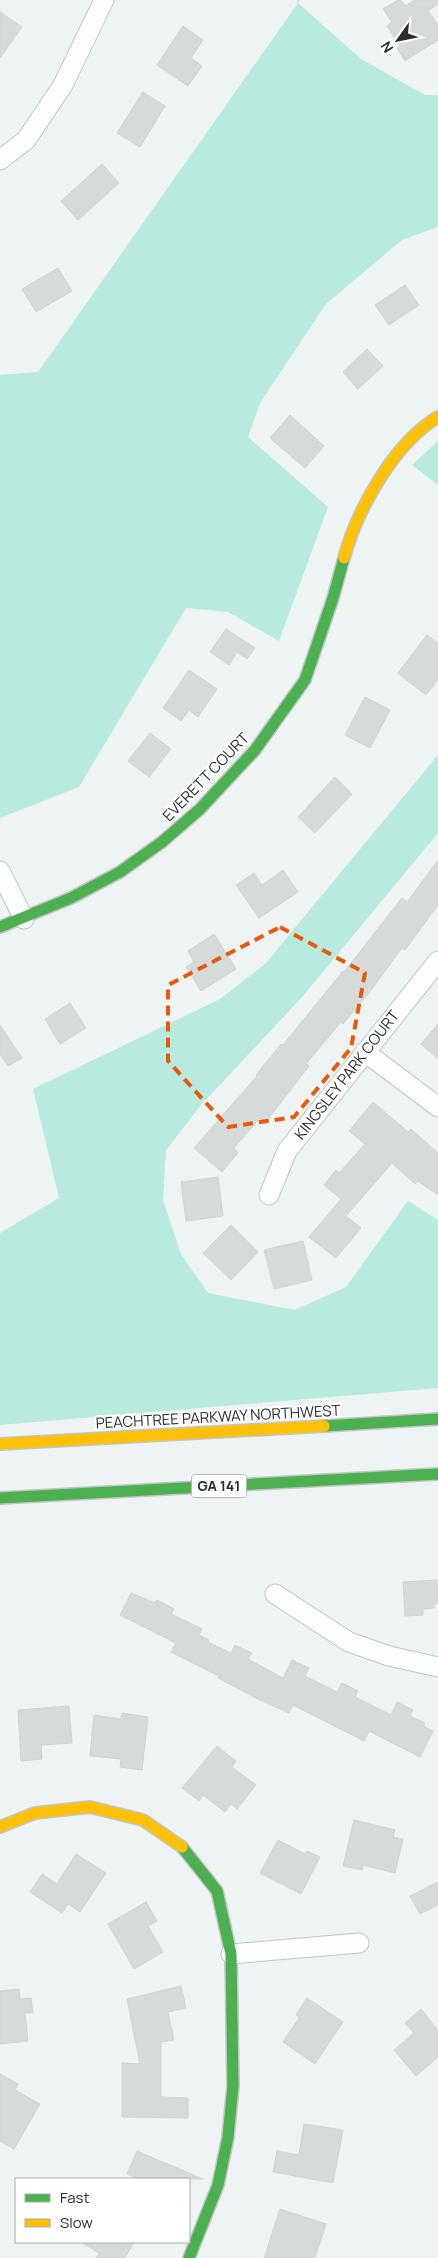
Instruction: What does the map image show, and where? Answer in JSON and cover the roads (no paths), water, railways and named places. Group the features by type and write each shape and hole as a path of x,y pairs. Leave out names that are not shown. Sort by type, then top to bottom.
{"main road":[{"name":"EVERETT COURT","path":"0,928 71,898 120,872 162,842 200,809 255,750 305,680 333,598 351,533 384,470 426,424 438,417"},
{"name":"PEACHTREE PARKWAY NORTHWEST","path":"0,1444 438,1419"},
{"name":"GA 141","path":"0,1498 438,1474"},
{"path":"0,1827 35,1813 90,1807 144,1820 185,1850 217,1891 231,1954 233,2086 228,2137 218,2185 205,2222 189,2258"}],"street":[{"path":"0,160 26,140 63,85 104,0"},
{"path":"0,871 24,918"},
{"name":"KINGSLEY PARK COURT","path":"269,1196 287,1150 438,961"},
{"path":"365,1052 438,1107"},
{"path":"275,1594 349,1642 389,1656 438,1667"},
{"path":"231,1954 358,1943"}]}
